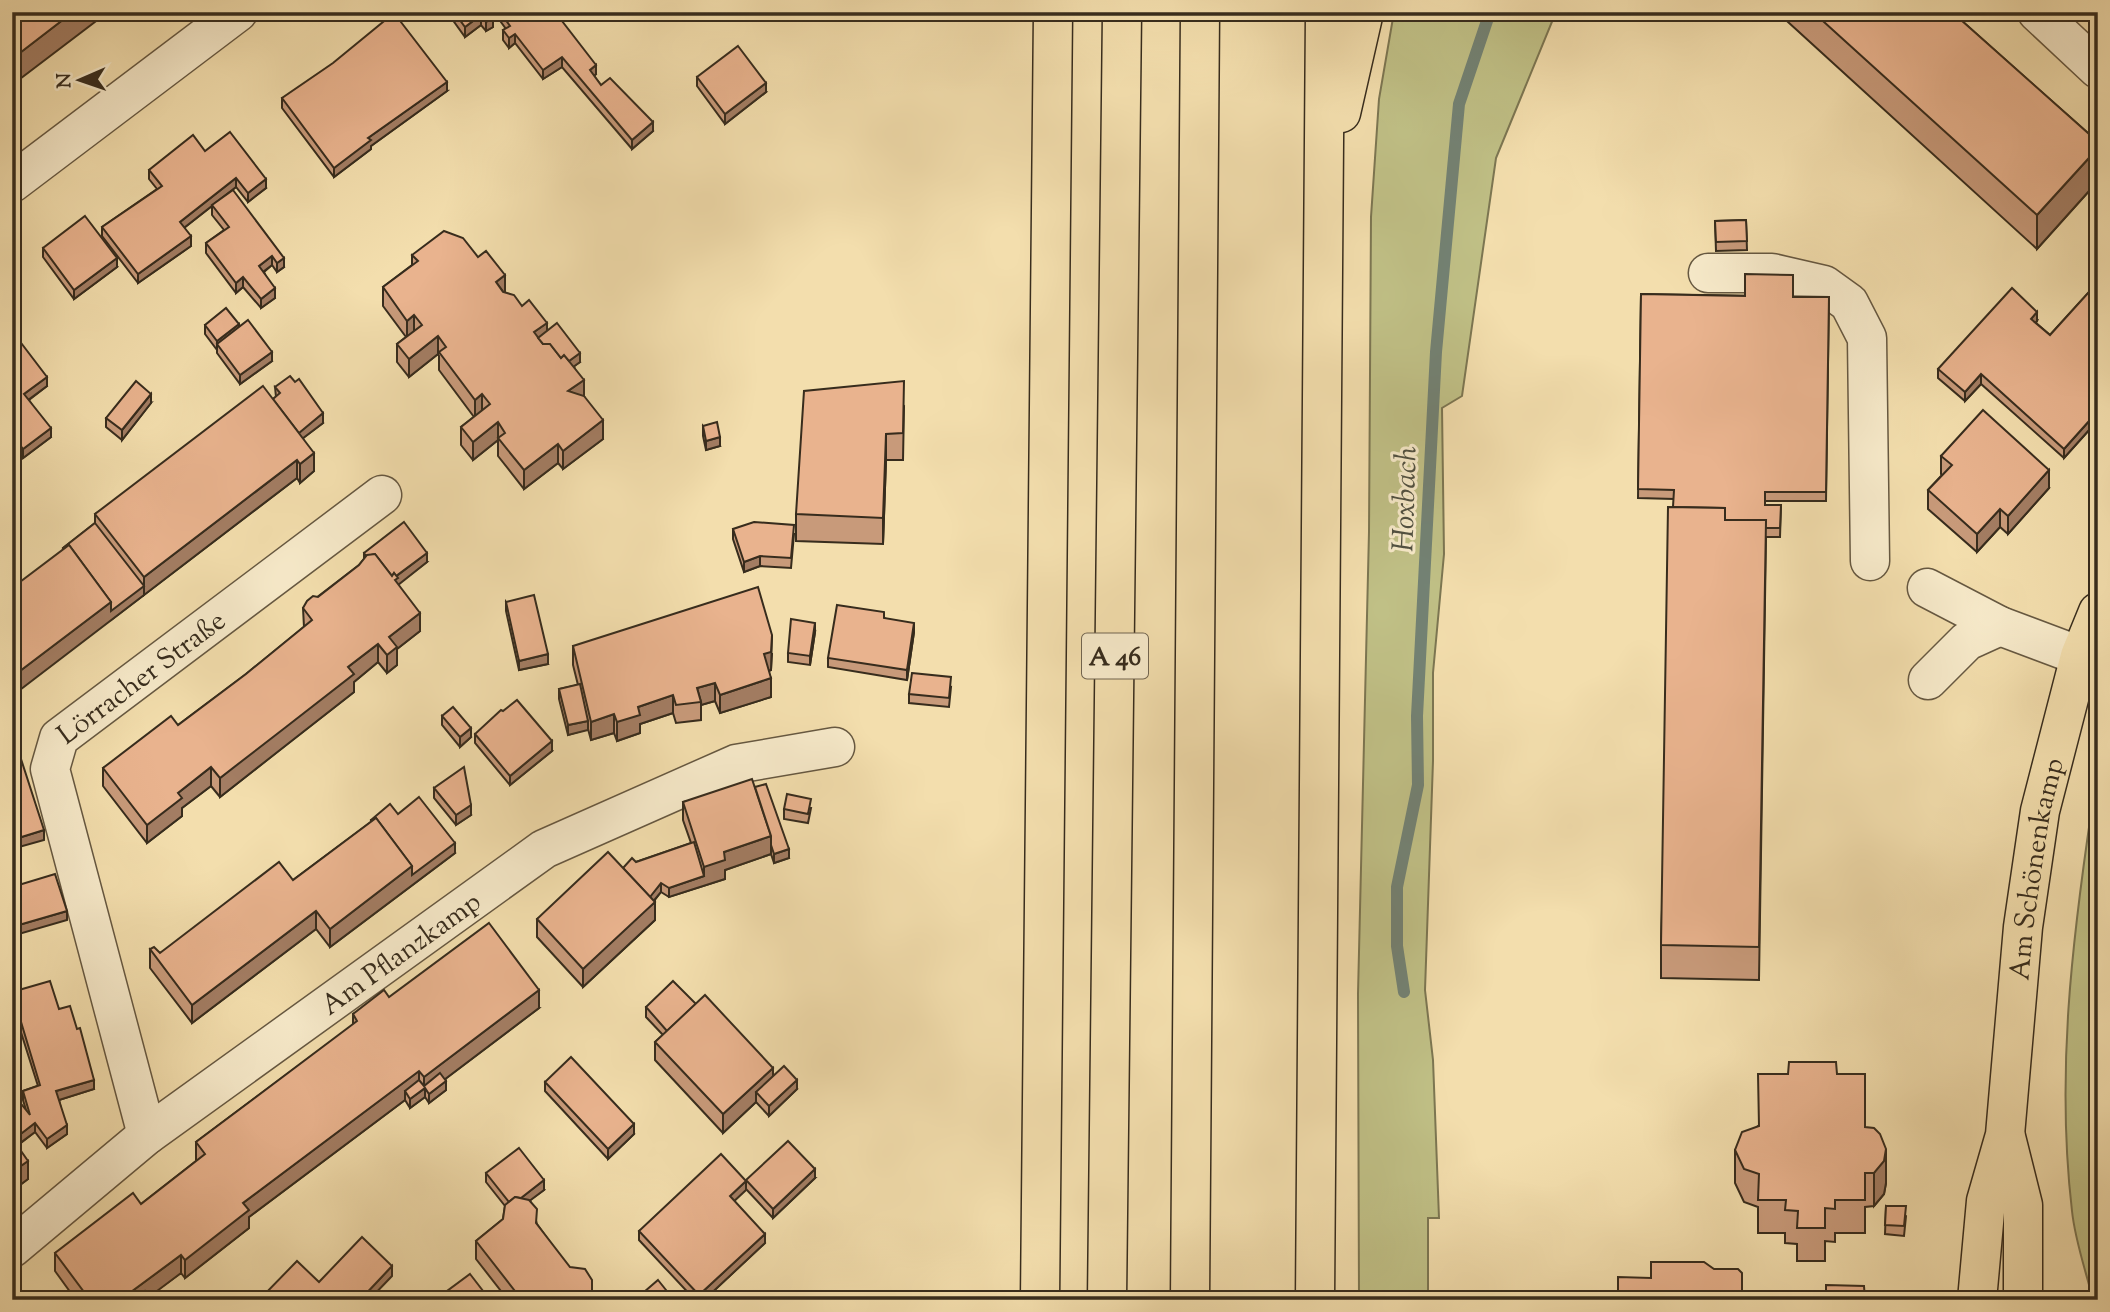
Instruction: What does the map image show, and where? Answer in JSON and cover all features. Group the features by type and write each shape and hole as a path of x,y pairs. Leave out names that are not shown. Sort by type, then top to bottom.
{"main road":[{"path":"1040,1300 1054,12"},
{"name":"A 46","path":"1108,1300 1122,12"},
{"path":"1190,1300 1200,12"},
{"path":"1315,1300 1321,247 1325,12"},
{"path":"1321,247 1346,80 1364,12"},
{"name":"Am Schönenkamp","path":"1977,1300 1986,1201 2006,1135 2023,928 2040,811 2080,656 2098,612"},
{"name":"Am Schönenkamp","path":"2006,1135 2023,1205 2023,1300"}],"street":[{"path":"12,183 237,12"},
{"path":"2037,12 2098,68"},
{"path":"1708,273 1772,273 1824,285 1849,303 1867,338 1870,561"},
{"name":"Lörracher Straße","path":"147,1135 50,769 59,738 382,495"},
{"path":"1927,588 2000,626 2080,656"},
{"path":"1928,680 1967,641 2000,626"},
{"name":"Am Pflanzkamp","path":"12,1248 147,1135 544,849 736,764 835,747"}],"green space":[{"path":"1394,12 1556,12 1496,158 1462,396 1442,408 1444,554 1433,673 1433,761 1425,990 1433,1060 1439,1218 1428,1218 1428,1300 1359,1300 1358,994 1369,532 1371,217 1379,99"},
{"path":"2098,787 2098,1300 2093,1300 2073,1222 2067,1160 2066,1059 2078,908 2092,807"}],"building":[{"path":"12,12 73,12 12,59"},
{"path":"454,12 489,12 493,17 486,22 481,15 465,27"},
{"path":"500,12 555,12 596,65 590,70 601,85 610,78 653,122 632,140 562,57 543,70 515,34 509,38 503,30 510,26"},
{"path":"1813,12 1952,12 2098,142 2098,148 2037,215"},
{"path":"394,13 447,82 368,138 371,140 334,168 282,98 333,63"},
{"path":"738,46 766,83 725,114 697,77"},
{"path":"230,132 266,179 248,193 236,178 180,222 191,236 138,274 102,227 162,186 149,170 193,135 205,151"},
{"path":"233,190 284,258 277,263 272,256 259,266 275,288 261,299 243,277 236,283 206,243 229,227 212,205"},
{"path":"85,216 117,258 74,290 43,248"},
{"path":"1746,220 1747,241 1716,242 1715,221"},
{"path":"444,231 463,238 478,257 486,251 505,275 496,282 503,292 514,295 522,306 529,300 547,323 534,332 543,344 550,344 561,358 564,355 584,380 568,391 584,396 603,420 563,451 558,444 524,470 498,438 505,433 498,422 473,442 461,427 490,404 482,394 475,400 439,352 446,347 438,336 409,359 397,344 422,325 414,315 407,321 383,287 418,261 412,255"},
{"path":"1745,274 1793,275 1793,297 1829,297 1826,492 1765,492 1765,505 1781,505 1780,528 1765,528 1766,520 1725,520 1725,508 1673,507 1674,490 1638,489 1641,294 1745,296"},
{"path":"2098,282 2098,411 2064,449 1981,374 1965,392 1938,369 2012,288 2037,312 2031,319 2050,335"},
{"path":"226,308 239,324 217,341 205,325"},
{"path":"248,320 272,352 240,375 217,344"},
{"path":"557,323 580,353 569,361 564,355 561,358 550,344 543,344 538,338"},
{"path":"12,331 47,377 24,394 51,428 23,449 12,434"},
{"path":"290,376 295,382 299,379 323,413 299,433 273,399 280,393 275,387"},
{"path":"136,381 151,394 122,430 106,418"},
{"path":"904,381 903,433 886,434 883,518 796,514 804,391"},
{"path":"263,386 314,453 300,464 297,460 144,577 95,514"},
{"path":"1983,410 2049,470 2008,516 2000,509 1977,534 1928,490 1952,465 1941,456"},
{"path":"717,422 720,437 706,441 703,426"},
{"path":"1668,507 1725,508 1725,520 1766,520 1759,947 1661,945"},
{"path":"404,522 427,553 396,576 394,573 392,576 375,554 366,556 364,553"},
{"path":"754,522 794,525 791,558 760,556 744,562 733,529"},
{"path":"95,523 144,586 111,611 111,602 69,545 63,548"},
{"path":"69,545 111,602 12,677 12,588"},
{"path":"375,554 392,576 394,573 398,578 395,580 420,613 389,637 397,647 387,655 378,644 348,667 354,674 220,778 211,767 178,793 182,798 147,825 103,768 171,716 178,725 246,674 312,620 303,608 307,601 313,596 318,597 359,565 367,555"},
{"path":"758,587 772,635 771,652 764,654 771,678 720,695 715,683 697,688 701,702 676,705 673,695 638,707 640,715 617,722 614,714 591,722 573,646"},
{"path":"534,595 548,654 519,661 506,602"},
{"path":"837,605 884,612 884,618 914,623 907,670 828,658"},
{"path":"791,619 815,623 810,656 788,653"},
{"path":"912,673 951,677 949,698 909,694"},
{"path":"580,684 588,721 568,725 559,689"},
{"path":"517,700 552,741 510,776 475,734 501,710"},
{"path":"453,707 471,728 460,737 442,716"},
{"path":"21,759 44,830 12,840 12,762"},
{"path":"464,767 471,805 456,815 434,788"},
{"path":"752,779 771,836 724,852 725,860 704,867 683,802"},
{"path":"766,784 789,849 774,854 755,787"},
{"path":"787,794 811,799 808,814 784,809"},
{"path":"419,797 455,843 412,875 412,866 376,818 371,820 390,804 398,814"},
{"path":"376,818 412,866 330,929 316,911 192,1005 150,949 154,947 160,953 279,862 293,880"},
{"path":"694,842 704,876 669,888 661,883 650,897 623,868 632,858 636,862"},
{"path":"608,852 655,902 583,969 537,919"},
{"path":"55,874 67,911 12,927 12,887"},
{"path":"489,923 539,990 424,1077 419,1071 243,1203 249,1210 185,1260 181,1255 120,1300 90,1300 55,1253 133,1193 141,1204 205,1154 196,1142 357,1021 353,1014 384,990 389,997"},
{"path":"50,981 59,1009 70,1006 77,1029 80,1028 94,1080 56,1091 67,1125 47,1139 35,1123 13,1140 12,1096 14,1095 30,1115 23,1091 40,1085 12,992"},
{"path":"673,981 696,1004 667,1031 646,1007"},
{"path":"705,995 773,1068 723,1114 655,1042"},
{"path":"571,1057 634,1124 608,1149 545,1082"},
{"path":"1789,1062 1836,1062 1837,1074 1865,1074 1865,1127 1874,1128 1880,1134 1886,1149 1884,1161 1874,1173 1865,1173 1865,1200 1835,1200 1835,1209 1825,1208 1825,1228 1797,1228 1798,1211 1785,1210 1786,1200 1758,1200 1759,1174 1744,1169 1735,1150 1742,1132 1759,1126 1758,1074 1788,1074"},
{"path":"784,1066 797,1080 769,1106 756,1092"},
{"path":"440,1073 446,1081 429,1094 425,1088 410,1099 405,1091 419,1080 424,1086"},
{"path":"12,1138 28,1161 12,1172"},
{"path":"788,1141 815,1169 773,1209 746,1180"},
{"path":"519,1148 544,1180 521,1198 515,1197 509,1202 486,1173"},
{"path":"721,1154 746,1181 730,1196 765,1234 699,1295 639,1231"},
{"path":"515,1197 529,1200 537,1209 536,1223 570,1267 585,1269 592,1280 592,1293 583,1300 522,1300 476,1241 503,1219 505,1205"},
{"path":"1886,1206 1906,1206 1904,1226 1885,1225"},
{"path":"362,1237 392,1266 360,1300 259,1300 297,1261 319,1282"},
{"path":"1651,1262 1704,1262 1714,1269 1738,1269 1742,1273 1742,1300 1618,1300 1618,1277 1651,1278"},
{"path":"470,1274 490,1300 448,1300 443,1294"},
{"path":"658,1280 674,1300 637,1298"},
{"path":"1826,1285 1864,1286 1865,1300 1826,1300"},
{"path":"145,1291 152,1300 133,1300"}],"waterway":[{"name":"Hoxbach","path":"1404,992 1397,946 1397,887 1418,785 1417,716 1436,352 1459,104 1490,12"}]}
